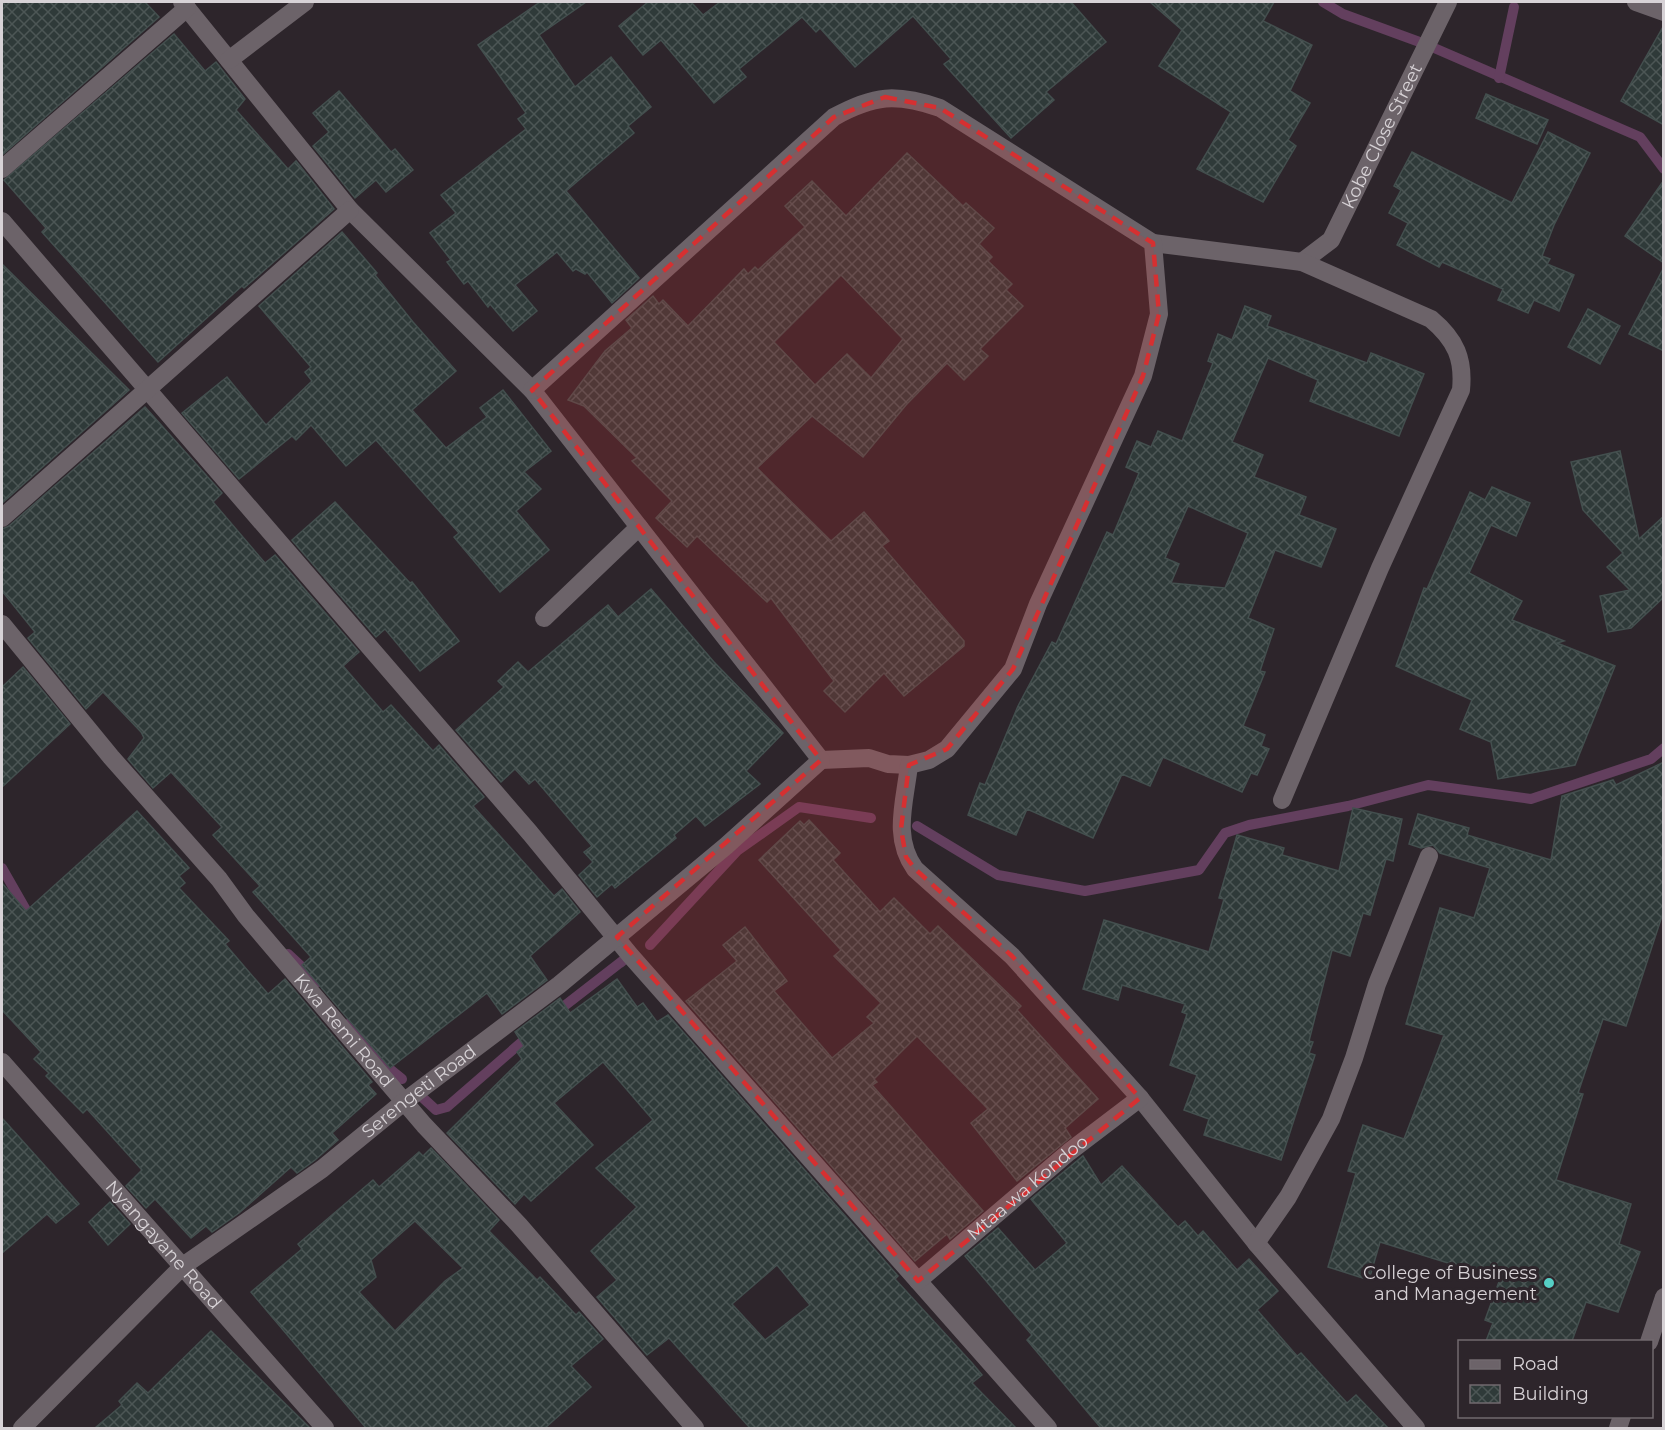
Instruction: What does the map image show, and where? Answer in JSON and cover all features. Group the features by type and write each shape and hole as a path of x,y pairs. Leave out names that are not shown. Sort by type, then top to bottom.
{"street":[{"path":"229,60 305,2"},
{"name":"Kobe Close Street","path":"1302,262 1331,240 1425,44 1448,2"},
{"path":"1636,2 1664,12"},
{"path":"2,169 185,5 350,210 532,390 821,760 869,758 888,764 909,765 929,760 947,749 1013,669 1038,604 1143,376 1159,314 1153,243"},
{"path":"532,390 834,117 858,104 885,97 913,99 940,108 1153,243 1302,262 1431,320 1447,332 1458,350 1463,370 1461,390 1380,568 1282,800"},
{"path":"2,518 350,210"},
{"path":"2,221 617,937 1048,1428"},
{"path":"544,618 639,527"},
{"name":"Kwa Remi Road","path":"2,624 111,757 219,879 246,916 424,1125 519,1225 695,1428"},
{"name":"Serengeti Road","path":"22,1428 183,1266 322,1169 405,1101 559,985 726,846 821,760"},
{"path":"909,765 901,843 906,857 915,869 1012,956 1140,1098 1256,1243 1416,1428"},
{"path":"1256,1243 1288,1197 1331,1119 1354,1058 1377,984 1429,856"},
{"name":"Nyangayane Road","path":"2,1062 183,1266 220,1312 325,1428"},
{"name":"Mtaa wa Kondoo","path":"918,1281 1069,1152 1140,1098"},
{"path":"1648,1340 1662,1308"}],"highlighted area":[{"path":"885,97 940,108 1153,243 1159,314 1143,376 1013,669 947,749 909,765 901,829 906,857 915,869 1012,956 1140,1098 918,1281 617,937 821,760 532,390 834,117"}],"building":[{"path":"2,2 145,2 159,17 2,155"},
{"path":"540,2 586,2 539,35 575,87 611,57 651,107 628,126 634,133 566,191 639,278 612,303 587,272 585,274 576,269 573,271 557,252 515,285 537,311 513,331 490,304 488,307 468,281 464,284 447,262 451,260 430,233 456,213 441,195 526,129 518,119 526,113 478,45"},
{"path":"648,2 691,2 703,15 720,2 1071,2 1106,42 1046,92 1054,100 1011,138 944,64 951,59 913,16 855,67 820,28 816,32 802,17 739,69 746,77 714,103 661,40 643,55 619,26"},
{"path":"1150,2 1274,2 1263,21 1312,45 1290,91 1310,103 1288,140 1296,146 1263,202 1197,169 1231,112 1159,66 1182,30"},
{"path":"1664,25 1664,125 1621,101"},
{"path":"174,34 205,71 216,62 245,99 236,110 288,169 296,161 334,209 244,288 242,286 158,362 42,232 46,228 4,180"},
{"path":"339,91 391,152 395,149 413,170 386,192 376,180 355,198 313,146 329,132 313,113"},
{"path":"1486,94 1548,120 1537,144 1476,118"},
{"path":"1548,132 1590,153 1554,225 1542,256 1550,259 1547,264 1574,275 1559,311 1534,300 1528,313 1498,300 1503,289 1442,262 1439,267 1397,245 1408,223 1389,213 1401,190 1394,186 1412,152 1512,203"},
{"path":"907,153 963,206 966,203 994,228 979,244 992,257 988,261 1012,284 1006,290 1023,306 980,349 988,356 964,380 947,363 906,405 863,457 812,416 757,468 831,541 864,512 889,541 882,546 964,641 964,646 904,696 884,673 845,712 824,691 834,681 771,598 767,602 697,536 687,547 656,518 672,501 632,461 637,458 584,406 568,400 605,351 632,328 626,320 653,296 659,304 663,300 688,326 744,269 748,274 755,267 758,270 805,227 785,206 812,181 846,216","holes":["841,275 903,339 871,378 847,354 815,385 774,342"]},
{"path":"1664,180 1664,263 1625,236"},
{"path":"342,232 377,273 375,275 413,322 456,371 412,410 446,448 487,417 480,408 503,390 551,451 524,472 541,489 516,511 549,550 500,592 454,537 459,533 376,440 346,466 311,425 296,440 292,436 239,479 182,413 227,377 266,425 312,381 305,372 311,367 259,306"},
{"path":"2,264 129,390 2,503"},
{"path":"1664,267 1664,351 1629,334"},
{"path":"1245,306 1271,316 1267,326 1367,363 1371,353 1424,374 1399,436 1310,401 1318,380 1268,358 1232,442 1263,455 1254,477 1306,497 1299,515 1336,529 1321,567 1275,550 1248,618 1274,629 1260,671 1265,672 1243,726 1265,735 1261,746 1269,749 1257,775 1251,773 1242,792 1163,757 1150,786 1122,774 1093,838 1027,809 1016,835 968,815 980,783 985,785 1018,706 1052,642 1056,644 1107,532 1113,535 1139,473 1126,467 1137,441 1151,447 1158,431 1182,441 1213,363 1208,361 1218,334 1232,340","holes":["1188,506 1248,533 1225,588 1171,583 1179,564 1165,558"]},
{"path":"1588,309 1620,326 1600,364 1568,347"},
{"path":"145,407 222,493 213,502 265,563 275,555 359,652 343,666 383,712 391,705 433,751 439,745 484,797 473,806 554,896 562,889 580,912 530,956 547,980 502,1014 487,993 390,1068 302,965 311,957 253,892 260,886 213,835 222,827 171,772 153,788 128,759 144,738 141,732 103,692 86,709 28,638 35,632 2,591 2,529 9,526"},
{"path":"1620,451 1639,539 1664,516 1664,597 1631,628 1608,632 1600,596 1630,590 1607,567 1623,553 1583,510 1571,462"},
{"path":"1492,487 1530,503 1516,536 1491,525 1469,573 1522,601 1512,620 1564,641 1557,643 1615,666 1575,765 1498,779 1491,742 1460,729 1472,700 1396,666 1424,588 1427,589 1470,492 1485,500"},
{"path":"335,502 410,583 412,582 459,641 420,671 385,629 376,637 292,540"},
{"path":"651,589 714,662 783,733 746,771 760,784 705,826 696,816 674,835 676,838 615,888 612,884 597,897 579,875 593,862 584,852 592,846 535,779 529,784 515,769 501,782 456,730 504,687 498,681 518,662 528,672 608,605 618,617"},
{"path":"23,667 70,724 2,787 2,687"},
{"path":"1664,762 1664,910 1626,1026 1603,1019 1578,1093 1583,1094 1556,1180 1631,1204 1619,1244 1640,1252 1618,1312 1586,1302 1572,1340 1486,1340 1493,1323 1485,1320 1500,1279 1380,1242 1369,1280 1328,1267 1356,1173 1348,1171 1363,1125 1404,1139 1444,1035 1406,1024 1440,908 1474,918 1490,868 1440,853 1433,845 1421,848 1409,844 1418,814 1469,828 1467,835 1551,860 1562,796 1613,780 1616,785"},
{"path":"1353,808 1402,819 1393,861 1386,859 1370,915 1363,913 1350,956 1332,950 1309,1041 1313,1042 1309,1053 1315,1055 1281,1160 1204,1135 1209,1119 1184,1110 1197,1075 1170,1065 1187,1014 1182,1012 1185,1004 1122,985 1118,1000 1083,989 1104,920 1209,952 1224,899 1219,898 1237,835 1284,848 1282,855 1339,871"},
{"path":"137,811 189,868 179,876 185,883 179,888 229,941 225,944 268,994 285,979 372,1082 368,1085 376,1094 332,1133 338,1140 315,1160 297,1173 291,1167 239,1213 212,1232 206,1226 191,1238 155,1199 146,1208 126,1186 142,1170 87,1109 83,1113 46,1076 49,1073 34,1059 41,1052 2,1010 2,883 26,911"},
{"path":"809,820 840,853 833,860 880,912 894,898 930,934 938,926 1021,1006 1017,1010 1098,1099 1065,1128 1071,1137 1017,1181 971,1123 988,1109 917,1036 874,1079 877,1082 872,1085 983,1211 950,1239 947,1234 915,1261 686,1001 737,961 723,945 745,927 787,981 774,991 832,1058 874,1023 867,1017 881,1003 834,956 841,950 759,860 800,821 804,825"},
{"path":"617,979 637,1007 643,1003 657,1022 668,1015 898,1276 895,1279 972,1363 982,1375 972,1383 1016,1428 750,1428 669,1338 647,1355 597,1297 617,1280 591,1251 637,1207 596,1168 653,1120 603,1062 554,1103 593,1145 531,1201 524,1194 515,1204 447,1133 522,1059 517,1052 524,1046 515,1032 560,998 570,1013","holes":["777,1265 810,1305 765,1340 732,1304"]},
{"path":"2,1118 79,1204 56,1223 47,1214 2,1253"},
{"path":"431,1148 499,1220 489,1231 537,1280 540,1277 576,1315 579,1312 603,1339 571,1366 591,1387 545,1428 366,1428 251,1292 302,1249 298,1244 373,1180 379,1187 419,1152 423,1156","holes":["415,1221 463,1268 445,1281 395,1331 359,1292 376,1277 371,1260"]},
{"path":"1083,1156 1101,1185 1122,1166 1178,1227 1185,1221 1198,1236 1203,1231 1237,1270 1249,1259 1278,1291 1257,1310 1297,1356 1301,1353 1347,1403 1356,1395 1388,1428 1101,1428 1027,1340 1032,1335 965,1256 998,1228 1035,1270 1067,1243 1031,1199"},
{"path":"110,1202 130,1224 108,1245 89,1222"},
{"path":"211,1331 310,1428 95,1428 122,1405 119,1401 137,1383 148,1393"}],"waterway":[{"path":"1323,2 1343,14 1425,44 1640,137 1664,169"},
{"path":"1499,78 1514,7"},
{"path":"917,826 998,875 1085,891 1199,870 1225,833 1249,825 1348,806 1428,785 1531,799 1651,759 1664,748"},
{"path":"650,945 737,851 799,807 871,818"},
{"path":"2,868 30,917"},
{"path":"288,954 318,982"},
{"path":"554,1014 630,955 620,963"},
{"path":"351,1021 381,1062 402,1079"},
{"path":"423,1098 436,1110 447,1107 531,1034"}],"place":[{"name":"College of Business and Management","path":"1549,1283"}]}
